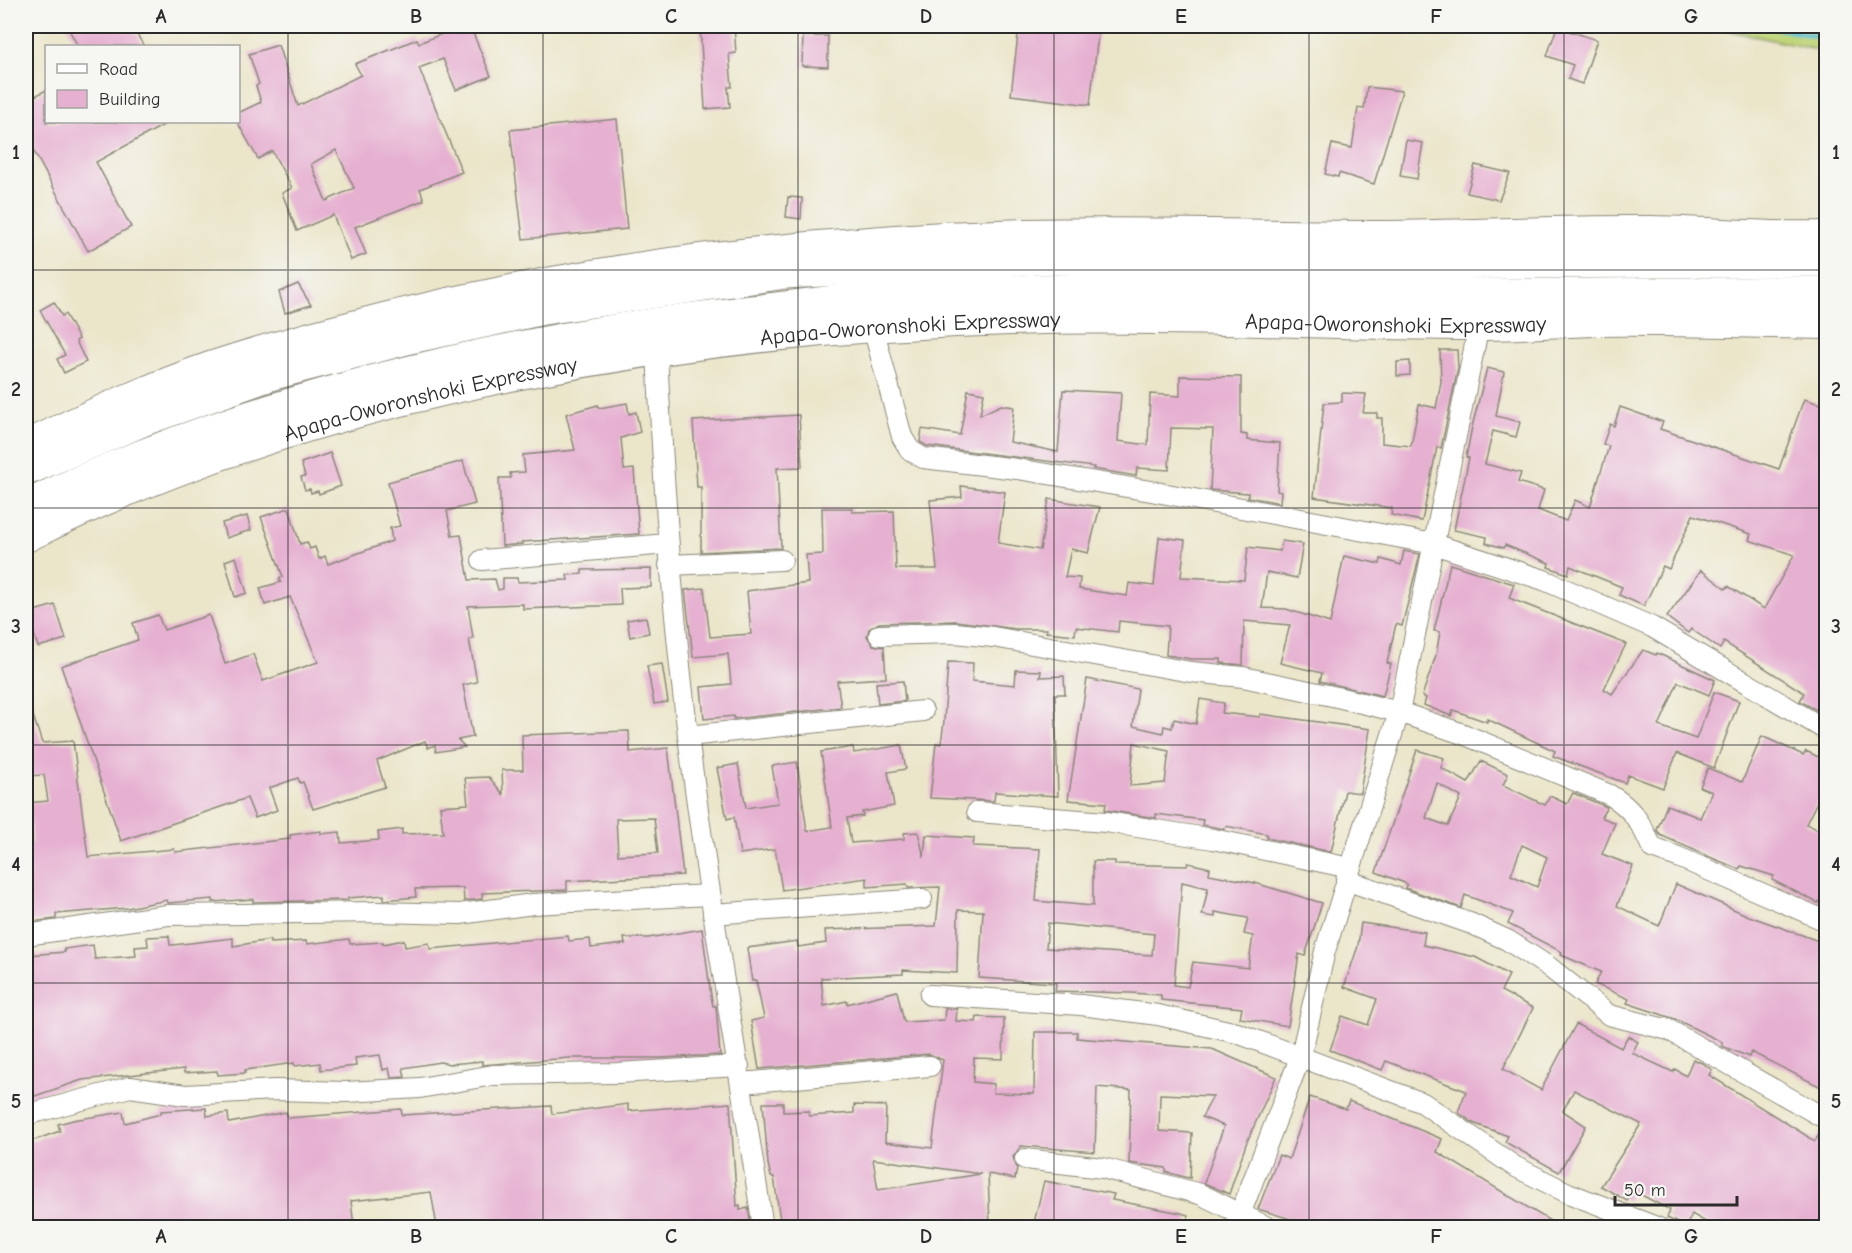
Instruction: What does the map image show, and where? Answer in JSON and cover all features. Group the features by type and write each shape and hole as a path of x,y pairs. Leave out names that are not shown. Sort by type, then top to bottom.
{"highway":[{"path":"26,469 144,419 273,373 406,338 544,308 785,272 1040,258 1387,262 1827,260"},
{"name":"Apapa-Oworonshoki Expressway","path":"26,507 148,454 241,420 413,370 549,342 681,320 894,296 970,294 1235,291 1451,295 1827,293"}],"main road":[{"path":"26,446 137,396 235,359 419,308 499,290 734,254 826,244 1024,234 1194,232 1384,236 1650,231 1827,236"},
{"name":"Apapa-Oworonshoki Expressway","path":"26,537 82,509 181,470 309,425 447,390 657,352 873,327 1047,319 1479,325 1600,321 1827,324"}],"street":[{"path":"1239,1220 1301,1055 1324,951 1399,712 1479,325"},
{"path":"873,327 902,437 910,450 922,458 1017,469 1151,491 1434,544 1544,580 1652,627 1827,730"},
{"path":"657,352 667,544 688,736 711,904 741,1075 763,1227"},
{"path":"482,560 667,544"},
{"path":"669,565 782,560"},
{"path":"879,635 955,633 993,637 1191,672 1243,677 1399,712 1463,734 1610,795 1626,805 1642,824 1652,848 1678,856 1738,885 1827,921"},
{"path":"688,736 923,711"},
{"path":"977,812 1106,822 1213,839 1348,874 1506,940 1549,967 1609,1015 1669,1030 1827,1119"},
{"path":"26,935 168,915 377,912 460,914 533,904 711,904 922,899"},
{"path":"930,995 1081,1005 1158,1015 1237,1032 1423,1103 1514,1166 1568,1193 1659,1227"},
{"path":"26,1115 130,1087 185,1095 275,1090 346,1092 420,1088 493,1075 617,1073 741,1075 930,1066"},
{"path":"1025,1159 1103,1168 1200,1194 1239,1220 1269,1227"}],"green space":[{"path":"1709,26 1826,26 1826,52"}],"building":[{"path":"67,26 132,26 143,45 77,45"},
{"path":"462,26 470,26 491,76 456,90 443,59 419,68 462,172 420,189 424,200 355,227 366,254 351,260 333,215 297,231 282,193 292,188 272,151 258,159 238,123 240,123 240,112 261,102 256,86 259,84 249,54 278,45 298,106 361,75 355,64 417,39 419,43","holes":["336,150 354,188 326,201 311,164"]},
{"path":"700,26 734,26 736,53 729,54 732,87 728,87 730,107 705,109"},
{"path":"1019,26 1099,26 1090,105 1011,95"},
{"path":"1557,27 1597,40 1582,84 1568,79 1573,65 1547,56"},
{"path":"803,36 828,36 828,67 802,66"},
{"path":"1367,87 1402,91 1374,184 1339,173 1338,177 1325,174 1332,144 1352,148 1358,108 1364,109"},
{"path":"45,91 45,123 167,123 96,162 131,227 88,251 26,137 26,101"},
{"path":"617,119 627,229 523,239 510,130"},
{"path":"1406,140 1423,143 1417,179 1400,176"},
{"path":"1475,165 1510,173 1499,200 1467,193"},
{"path":"788,197 802,198 801,219 786,217"},
{"path":"298,284 311,305 285,313 279,292"},
{"path":"54,302 62,316 65,314 79,339 76,341 86,362 64,373 57,359 65,355 40,310"},
{"path":"1440,350 1457,350 1458,368 1441,448 1437,447 1422,521 1391,515 1392,508 1314,497 1324,403 1342,402 1342,393 1366,394 1363,413 1377,413 1377,418 1382,418 1382,443 1411,446 1419,404 1436,408 1441,382"},
{"path":"1410,361 1410,375 1397,376 1397,362"},
{"path":"1487,368 1504,372 1496,416 1520,422 1516,437 1493,431 1485,464 1521,473 1518,482 1544,490 1538,510 1566,521 1575,500 1590,507 1609,446 1603,444 1610,424 1614,426 1620,407 1663,422 1660,429 1779,469 1804,399 1827,406 1827,716 1800,701 1804,693 1724,642 1720,649 1691,629 1688,633 1667,617 1701,570 1726,589 1728,586 1764,609 1794,555 1749,540 1751,534 1693,515 1669,569 1663,566 1644,606 1619,595 1622,587 1570,566 1568,574 1548,567 1549,563 1505,545 1504,548 1486,543 1487,537 1454,530 1469,458 1466,457 1472,427"},
{"path":"1180,376 1241,377 1241,434 1247,435 1247,440 1280,443 1277,491 1281,492 1280,503 1248,497 1248,493 1210,490 1213,429 1171,428 1169,470 1137,468 1136,476 1093,469 1094,467 927,446 920,442 922,429 960,435 968,390 984,393 980,415 1001,405 1014,407 1010,442 1058,452 1063,390 1121,393 1118,441 1148,445 1150,394 1180,396"},
{"path":"627,403 629,414 636,412 640,432 621,438 624,470 634,469 639,534 522,542 522,544 502,546 499,478 511,478 510,473 525,472 523,455 575,450 566,414 598,405 599,408"},
{"path":"799,415 802,467 777,468 781,548 701,552 701,487 697,487 693,421"},
{"path":"330,453 341,486 319,494 318,491 311,493 310,489 305,490 301,477 305,476 301,463"},
{"path":"463,461 475,504 447,511 452,536 461,535 469,580 495,579 498,590 503,589 503,578 517,578 518,582 568,580 567,575 582,574 582,570 651,569 651,587 620,588 621,605 523,609 523,604 468,606 473,638 469,639 477,682 463,685 473,737 458,740 465,747 436,752 435,745 428,748 425,741 377,761 385,787 313,809 303,782 300,783 298,778 269,788 277,810 255,818 247,798 121,841 61,666 138,640 133,623 158,615 164,630 209,615 225,664 253,654 263,681 318,662 290,597 265,605 260,588 281,582 279,579 283,577 261,517 289,508 300,544 307,542 310,549 315,547 319,559 325,556 328,564 392,541 390,528 400,526 388,482"},
{"path":"961,486 1005,492 998,543 1040,550 1049,499 1100,507 1088,553 1071,549 1065,577 1080,578 1079,589 1127,596 1129,583 1154,586 1159,537 1185,540 1181,577 1244,580 1248,547 1280,551 1282,541 1303,544 1297,578 1267,572 1262,608 1286,609 1330,623 1344,556 1380,564 1381,559 1401,565 1404,551 1420,554 1402,626 1396,624 1387,663 1391,664 1383,696 1320,681 1322,673 1280,663 1290,625 1244,621 1243,665 1221,663 1221,659 1191,659 1166,655 1168,626 1119,621 1118,632 1076,627 1075,635 1046,632 1047,629 1016,629 956,621 879,623 869,629 867,636 873,645 884,647 886,678 837,681 841,707 734,719 734,716 704,719 701,687 731,684 728,654 693,657 685,590 704,588 710,637 751,634 747,591 808,583 806,555 823,554 822,508 852,508 852,512 894,511 896,569 937,569 930,500 962,497"},
{"path":"247,516 251,530 226,538 222,523"},
{"path":"236,557 247,593 235,597 225,561"},
{"path":"1450,564 1514,584 1509,598 1626,644 1604,689 1612,694 1643,650 1656,655 1657,653 1715,680 1709,695 1678,682 1659,726 1696,739 1714,692 1739,701 1714,768 1677,753 1663,788 1628,775 1625,783 1553,756 1555,751 1487,719 1487,722 1453,710 1451,716 1424,705 1426,698 1422,696 1436,655 1440,632 1434,631"},
{"path":"55,605 66,639 38,647 27,613"},
{"path":"646,617 649,633 630,637 627,620"},
{"path":"948,662 973,663 972,681 1015,685 1016,670 1041,671 1040,677 1064,676 1065,694 1055,694 1058,796 995,792 994,801 930,798 936,743 941,744"},
{"path":"662,664 668,702 654,704 647,666"},
{"path":"1087,679 1138,689 1133,726 1163,733 1164,726 1172,728 1174,719 1196,724 1200,699 1224,703 1222,713 1260,717 1260,714 1370,729 1360,793 1345,791 1331,852 1267,838 1267,834 1226,826 1225,829 1202,825 1203,820 1156,814 1156,818 1105,810 1106,803 1068,800","holes":["1134,743 1169,751 1165,783 1130,786"]},
{"path":"903,681 905,701 878,704 876,683"},
{"path":"26,700 28,700 42,743 73,741 88,857 174,849 175,852 290,839 290,835 321,831 321,834 340,832 341,843 379,840 378,832 402,829 402,834 443,833 440,806 468,804 465,778 489,777 503,794 502,770 523,770 522,735 629,731 630,752 668,748 683,875 567,881 567,890 482,893 482,899 464,901 463,888 415,889 416,897 384,900 384,895 348,898 348,900 253,902 253,899 213,902 213,899 168,903 167,900 127,908 56,914 56,919 29,922 28,915 26,915 26,844 32,844 32,836 27,803 48,801 44,775 26,776","holes":["654,818 658,853 618,855 616,819"]},
{"path":"1762,736 1803,755 1806,751 1827,761 1827,804 1818,800 1806,824 1827,834 1827,903 1820,900 1818,903 1772,880 1774,876 1741,866 1739,869 1712,858 1660,835 1657,830 1667,805 1700,818 1712,792 1700,787 1708,768 1742,782"},
{"path":"901,745 906,769 888,772 894,806 862,812 863,816 847,818 851,843 904,839 904,833 918,832 924,857 926,835 974,838 973,846 1040,849 1036,901 1093,906 1093,861 1115,861 1115,864 1187,866 1188,863 1210,868 1209,874 1255,883 1322,903 1305,956 1299,954 1288,1026 1240,1018 1242,1008 1161,1000 1161,995 1055,991 1056,983 979,978 983,911 958,910 957,973 903,970 903,974 821,978 824,1006 847,1001 847,1004 897,991 904,1022 944,1020 945,1008 957,1009 956,1021 976,1022 977,1017 1004,1018 1003,1059 974,1058 973,1082 994,1084 993,1093 1034,1094 1035,1032 1077,1032 1077,1038 1212,1049 1276,1077 1246,1144 1229,1194 1204,1183 1224,1126 1202,1117 1213,1096 1160,1094 1159,1131 1192,1133 1190,1178 1166,1172 1166,1168 1129,1163 1131,1090 1097,1087 1095,1152 1021,1146 1013,1157 1017,1168 1015,1179 988,1174 990,1226 781,1227 774,1177 771,1177 768,1164 763,1103 783,1103 783,1112 809,1111 809,1116 854,1113 854,1105 886,1106 885,1142 932,1148 943,1060 929,1054 759,1069 751,1021 764,1018 756,980 752,981 747,948 797,941 798,947 826,943 825,930 936,926 940,887 908,888 907,884 867,887 867,878 782,890 775,849 740,854 734,817 727,819 717,768 738,764 746,808 778,803 772,766 797,762 807,831 832,827 821,752 853,747 854,753","holes":["1182,882 1208,888 1202,915 1215,917 1215,912 1248,918 1244,934 1253,936 1248,968 1193,962 1188,987 1174,985","1048,923 1154,934 1152,955 1046,948","873,1159 981,1174 878,1190"]},
{"path":"1417,750 1444,758 1441,768 1468,783 1481,761 1508,774 1503,785 1545,805 1550,796 1567,804 1573,793 1607,807 1601,817 1615,823 1602,854 1633,866 1617,906 1659,926 1676,884 1749,916 1827,944 1827,1090 1751,1052 1749,1057 1722,1046 1722,1042 1675,1019 1627,1003 1629,999 1595,984 1601,972 1561,955 1562,952 1508,924 1513,913 1465,895 1461,908 1405,888 1407,884 1376,872","holes":["1437,783 1461,797 1448,826 1426,818","1522,845 1547,857 1537,887 1511,875"]},
{"path":"1361,923 1425,932 1423,945 1475,957 1509,975 1501,991 1533,1008 1503,1069 1541,1090 1576,1024 1621,1048 1628,1036 1638,1042 1632,1053 1673,1072 1675,1069 1686,1076 1693,1059 1704,1064 1712,1070 1709,1075 1815,1141 1822,1130 1827,1131 1827,1227 1714,1227 1692,1214 1686,1227 1667,1218 1670,1210 1634,1191 1627,1201 1601,1186 1641,1124 1574,1090 1563,1111 1586,1126 1559,1172 1505,1142 1508,1136 1473,1123 1458,1112 1466,1091 1386,1061 1382,1070 1330,1050 1342,1016 1368,1025 1377,999 1344,987 1358,946"},
{"path":"702,929 711,996 713,1006 716,1006 720,1055 661,1058 570,1058 482,1065 482,1061 450,1064 440,1062 403,1068 405,1077 391,1078 389,1068 383,1070 380,1055 355,1058 356,1066 321,1070 320,1063 295,1066 294,1063 245,1070 245,1073 218,1075 217,1071 184,1073 184,1069 82,1080 26,1099 26,1014 32,1013 28,955 65,952 64,949 93,945 95,959 136,956 135,947 148,946 147,937 169,936 170,945 233,938 233,946 270,940 270,943 306,941 307,944 349,939 350,944 383,942 383,944 404,940 405,947 429,943 430,949 568,936 569,941 590,939 591,948 625,944 624,938 648,938"},
{"path":"1310,1097 1346,1109 1349,1101 1442,1139 1437,1152 1560,1227 1316,1227 1258,1209 1279,1155 1289,1159"},
{"path":"730,1103 737,1206 740,1205 740,1210 748,1208 751,1227 437,1227 431,1192 351,1201 354,1227 254,1227 254,1224 240,1227 238,1225 226,1227 26,1227 26,1143 60,1131 58,1124 73,1120 123,1112 125,1123 161,1114 161,1111 206,1108 207,1116 228,1113 229,1123 286,1112 288,1118 401,1109 402,1115 551,1106 552,1114 628,1104 628,1111"},
{"path":"1044,1181 1114,1194 1112,1200 1188,1215 1187,1227 1033,1227"}],"waterway":[{"path":"1765,26 1826,38"}]}
